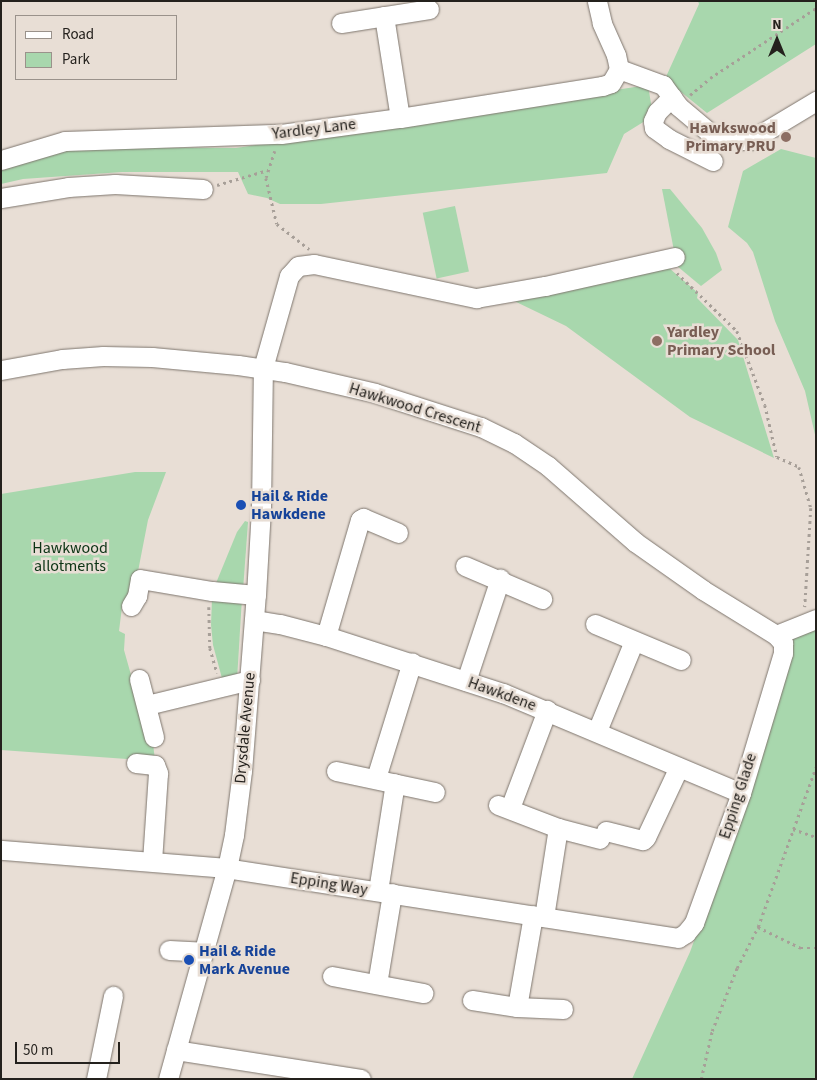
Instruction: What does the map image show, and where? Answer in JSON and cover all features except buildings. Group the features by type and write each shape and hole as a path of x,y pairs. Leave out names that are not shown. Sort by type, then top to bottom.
{"street":[{"path":"597,1 605,31 618,62 663,85 675,102 710,133 728,140 739,141 756,137 816,101"},
{"path":"340,23 428,9"},
{"path":"384,16 400,118"},
{"name":"Yardley Lane","path":"1,160 65,141 281,134 400,118 602,86 611,82 618,62"},
{"path":"675,102 657,112 653,121 654,128 669,139 713,161"},
{"path":"1,198 68,187 115,184 203,189"},
{"name":"Drysdale Avenue","path":"168,1079 227,868 242,771 261,507 263,368 289,276 293,269 305,263 324,266 476,298 544,286 669,258"},
{"name":"Hawkwood Crescent","path":"1,370 62,359 102,356 152,357 263,368 303,375 375,393 481,426 514,443 548,466 635,542 703,590 772,632"},
{"path":"326,636 360,520 363,518 398,533"},
{"path":"464,566 500,579 542,599"},
{"path":"131,606 137,596 140,579 212,591 256,595"},
{"path":"466,681 500,579"},
{"name":"Hawkdene","path":"254,620 280,624 326,636 412,662 466,681 547,710 741,793"},
{"path":"772,632 810,621"},
{"path":"595,624 681,660"},
{"name":"Epping Glade","path":"654,934 678,938 686,933 694,923 741,793 783,653 783,643 772,632"},
{"path":"597,731 634,641"},
{"path":"376,778 412,662"},
{"path":"139,678 154,737"},
{"path":"147,705 250,680"},
{"path":"547,710 504,806 558,828 643,840 679,767"},
{"path":"136,763 155,765 158,773 152,861"},
{"path":"336,771 435,792"},
{"path":"377,984 395,782"},
{"path":"516,1007 558,828"},
{"name":"Epping Way","path":"1,850 227,868 654,934"},
{"path":"169,950 203,952"},
{"path":"332,976 423,993"},
{"path":"96,1079 113,996"},
{"path":"472,1000 516,1007 564,1010"},
{"path":"176,1050 360,1079"}],"path":[{"path":"675,102 816,8"},
{"path":"281,134 266,178 277,224 317,257 326,260 324,266"},
{"path":"203,189 268,170"},
{"path":"669,258 737,332 766,405 777,457 799,467 811,508 810,621"},
{"path":"212,591 208,625 210,648 222,686"},
{"path":"701,1079 712,1031 737,968 758,927 816,766"},
{"path":"793,829 816,837"},
{"path":"758,927 801,948 816,948"}],"green space":[{"path":"698,1 816,1 816,44 707,113 665,79 699,4"},
{"path":"648,85 653,116 624,134 607,173 321,204 280,204 267,198 248,194 238,172 122,172 23,179 1,184 1,168 54,151 88,147 236,148"},
{"path":"781,149 816,158 816,439 805,391 775,321 753,252 747,243 728,227 743,171"},
{"path":"662,189 670,189 702,228 716,253 722,270 701,286 677,266"},
{"path":"455,206 469,272 437,278 423,213"},
{"path":"669,268 698,293 697,298 738,340 774,458 690,417 566,326 510,299 612,282 611,278"},
{"name":"Hawkwood allotments","path":"135,472 166,472 148,520 133,597 122,607 119,631 125,634 124,650 140,707 153,743 155,761 1,750 1,494"},
{"path":"245,521 248,522 243,590 214,588 237,532"},
{"path":"242,598 237,679 223,682 213,645 211,625 212,599"},
{"path":"816,630 816,1079 632,1079 690,952 747,795 793,636"}],"place":[{"name":"Hawkswood Primary PRU","path":"786,137"},
{"name":"Yardley Primary School","path":"657,341"},
{"name":"Hail & Ride Hawkdene","path":"241,505"},
{"name":"Hail & Ride Mark Avenue","path":"189,960"}]}
